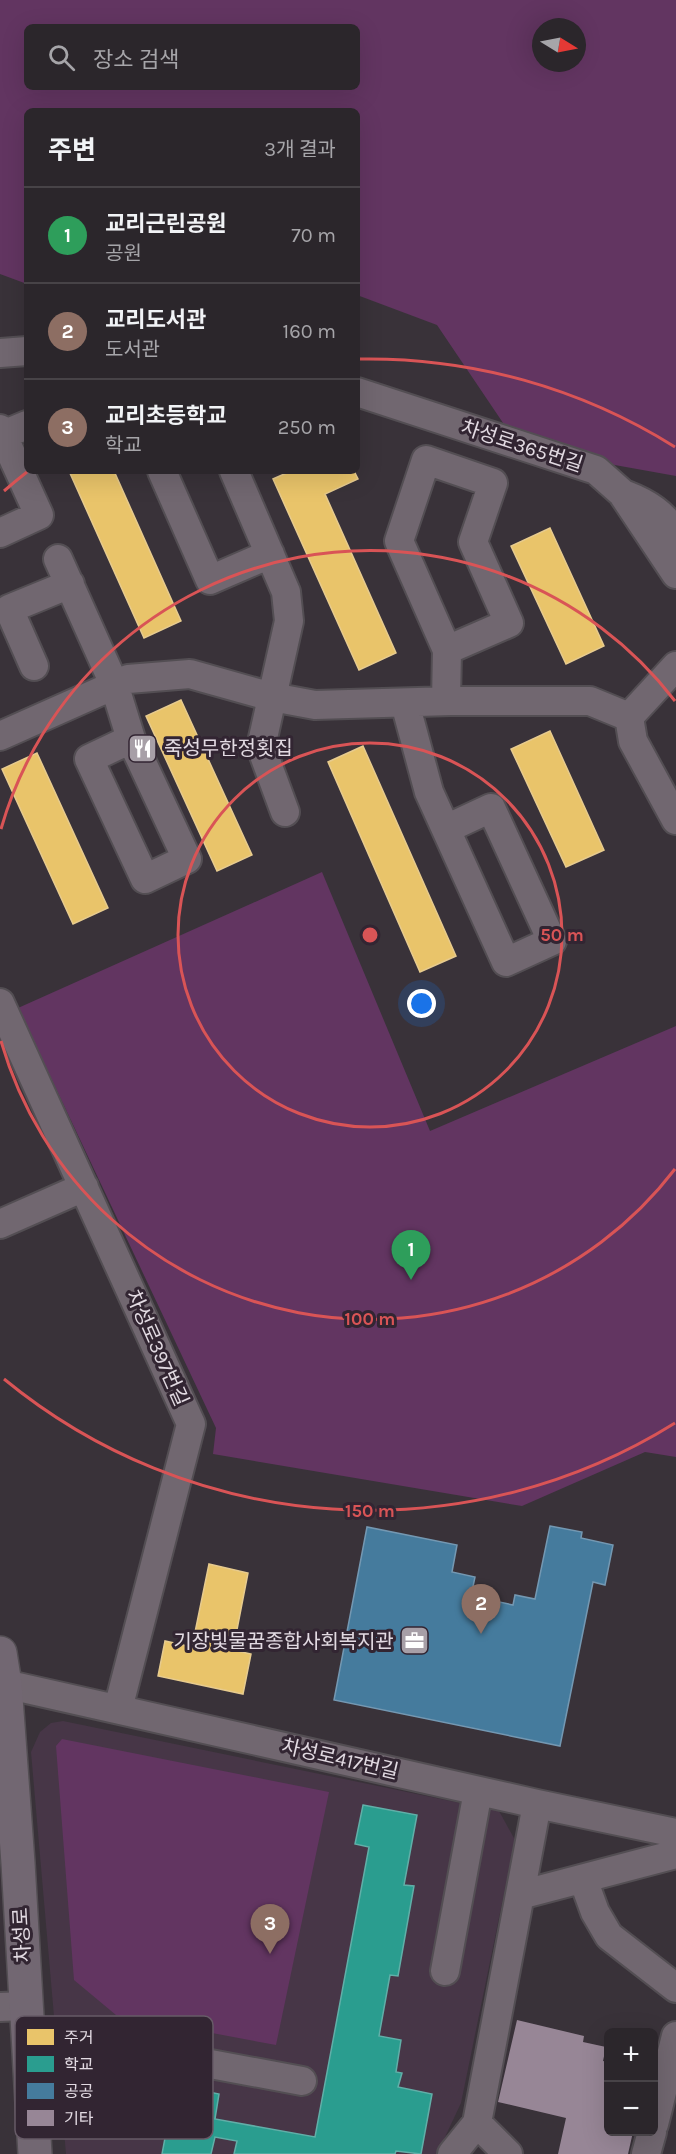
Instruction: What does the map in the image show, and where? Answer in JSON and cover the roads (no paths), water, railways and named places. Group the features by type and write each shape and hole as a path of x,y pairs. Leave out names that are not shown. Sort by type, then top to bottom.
{"main road":[{"name":"차성로","path":"2,1673 18,2015"},
{"name":"차성로","path":"33,2139 35,2154"}],"street":[{"path":"0,353 24,351"},
{"name":"차성로365번길","path":"360,393 596,470 622,493 676,574"},
{"path":"10,430 24,471"},
{"path":"446,701 447,651 399,541 426,460 493,483 473,542 509,623 447,651"},
{"path":"0,533 39,515 25,474"},
{"path":"163,474 210,580 270,554"},
{"path":"235,474 290,606 287,630 261,747 285,812"},
{"path":"622,493 643,501 669,521 676,535"},
{"path":"34,666 9,609 64,572 114,684 131,739 187,859 145,879 89,759 131,739"},
{"path":"628,717 676,666"},
{"path":"0,736 114,684 150,676 190,674 272,697 315,705 446,701 590,701 628,717"},
{"path":"405,703 429,792 506,962 552,941 491,808 446,829"},
{"path":"628,717 633,741 676,819"},
{"name":"차성로397번길","path":"0,1003 191,1424 118,1709"},
{"path":"0,1224 84,1187"},
{"name":"차성로417번길","path":"2,1673 118,1709 478,1791 676,1833"},
{"path":"445,1971 478,1791"},
{"path":"452,2154 477,2122 537,1804"},
{"path":"520,1895 676,1854"},
{"path":"583,1879 595,1912 609,1936 676,1988"},
{"path":"658,2108 676,2036"},
{"path":"213,2060 302,2081"},
{"path":"477,2122 508,2154"},
{"path":"646,2154 651,2136"}],"place":[{"name":"죽성무한정횟집","path":"143,748"},
{"name":"교리근린공원","path":"411,1280"},
{"name":"교리도서관","path":"481,1634"},
{"name":"기장빛물꿈종합사회복지관","path":"415,1641"},
{"name":"교리초등학교","path":"270,1954"}]}
